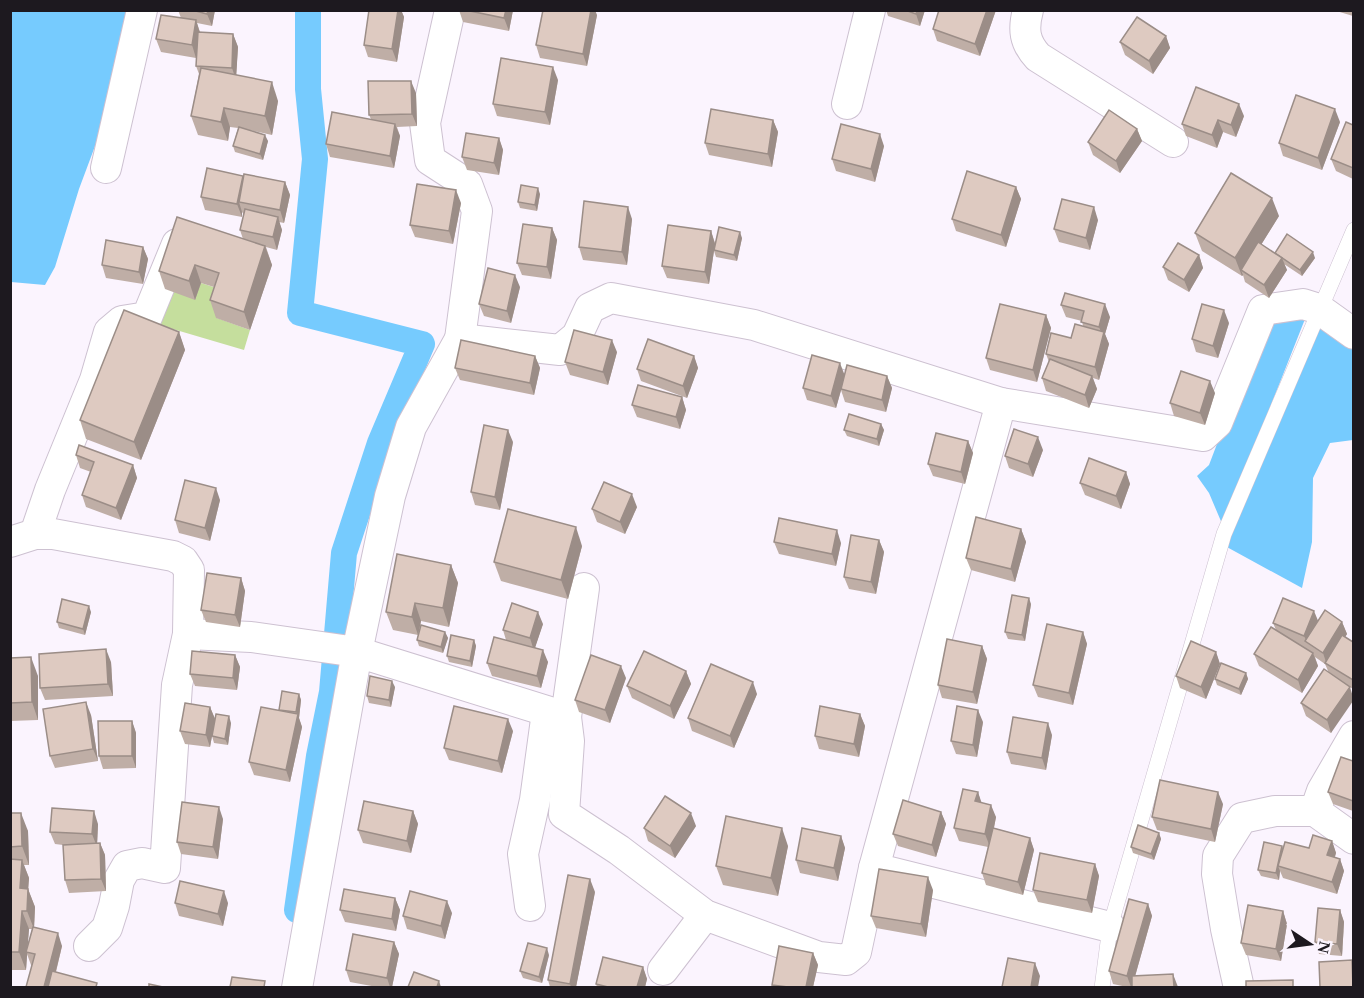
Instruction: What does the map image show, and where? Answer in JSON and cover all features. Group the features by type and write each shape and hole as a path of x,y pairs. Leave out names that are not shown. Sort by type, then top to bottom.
{"street":[{"path":"106,168 142,10"},
{"path":"297,987 344,650 411,427 459,339 477,211 467,184 430,160 425,123 450,10"},
{"path":"847,104 870,10"},
{"path":"1028,10 1024,25 1025,38 1030,49 1038,57 1173,142"},
{"path":"23,538 50,490 95,380 109,332 122,321 147,317 182,231"},
{"path":"459,339 560,350 577,336 590,308 611,298 754,326 1001,403 1203,436 1217,423 1263,310 1303,304 1319,309 1353,334"},
{"path":"188,634 251,638 344,650 557,715 569,741 564,814 620,850 705,915 819,957 846,960 856,952 874,868 1001,403"},
{"path":"23,538 54,534 173,556 183,561 189,570 188,634 177,685 165,868 142,863 127,866 119,880 107,928 89,946"},
{"path":"530,906 523,854 557,715 584,588"},
{"path":"1315,811 1322,791 1353,736"},
{"path":"1239,987 1217,874 1218,856 1242,818 1275,811 1315,811 1353,839"},
{"path":"874,868 1110,927"},
{"path":"663,970 705,915"}],"lane":[{"path":"1102,987 1110,927 1224,534 1353,230"}],"green space":[{"path":"201,283 226,291 217,318 250,330 244,350 149,322 165,289"}],"water":[{"path":"10,11 132,11 110,106 79,189 55,267 45,285 11,282"},
{"path":"1307,314 1223,526 1209,493 1197,476 1209,465 1265,318"},
{"path":"1319,322 1353,344 1353,440 1330,443 1313,478 1312,542 1302,588 1225,546"}],"building":[{"path":"192,10 208,10 207,14"},
{"path":"369,10 398,10 392,49 364,45"},
{"path":"465,10 506,10 504,18"},
{"path":"543,10 591,10 583,54 536,45"},
{"path":"905,10 917,10 916,14"},
{"path":"939,10 987,10 975,44 933,29"},
{"path":"161,15 196,20 192,45 156,39"},
{"path":"1137,17 1166,36 1149,61 1120,42"},
{"path":"198,32 233,34 232,68 196,66"},
{"path":"501,58 553,67 545,112 493,104"},
{"path":"201,68 272,82 265,116 224,108 221,122 191,116"},
{"path":"368,81 411,81 412,114 369,115"},
{"path":"1196,87 1239,104 1231,125 1218,120 1212,135 1182,124"},
{"path":"1296,95 1335,109 1318,158 1279,143"},
{"path":"711,109 773,120 768,154 705,143"},
{"path":"1109,110 1137,129 1116,161 1088,142"},
{"path":"332,112 395,124 390,156 326,144"},
{"path":"1346,122 1353,125 1353,168 1331,159"},
{"path":"841,124 880,134 871,169 832,159"},
{"path":"239,127 265,135 260,154 233,146"},
{"path":"466,133 499,138 494,163 462,157"},
{"path":"207,168 243,176 237,204 201,197"},
{"path":"967,171 1016,187 1001,235 952,219"},
{"path":"1231,173 1272,198 1235,258 1195,233"},
{"path":"244,174 285,182 280,210 239,202"},
{"path":"417,184 456,190 449,231 410,225"},
{"path":"521,185 538,188 535,205 518,202"},
{"path":"1062,199 1094,207 1086,238 1054,229"},
{"path":"584,201 628,207 622,252 579,247"},
{"path":"245,209 278,217 273,237 240,230"},
{"path":"177,217 265,246 244,312 210,300 219,273 195,265 189,281 159,271"},
{"path":"523,224 552,228 547,267 517,263"},
{"path":"668,225 711,231 705,272 662,266"},
{"path":"719,227 740,232 734,255 714,250"},
{"path":"1287,234 1313,252 1300,270 1275,253"},
{"path":"106,240 143,247 139,272 102,265"},
{"path":"1258,242 1282,258 1264,285 1241,270"},
{"path":"1178,243 1199,255 1184,280 1163,267"},
{"path":"488,268 515,275 507,311 479,304"},
{"path":"1065,293 1105,304 1099,327 1081,322 1084,311 1061,305"},
{"path":"1000,304 1046,315 1033,370 986,358"},
{"path":"1202,304 1224,310 1213,346 1192,339"},
{"path":"124,310 179,332 134,442 80,420"},
{"path":"1075,324 1104,332 1095,367 1046,354 1051,333 1071,338"},
{"path":"574,330 612,340 603,372 565,362"},
{"path":"648,339 694,356 683,386 637,369"},
{"path":"461,340 535,356 530,383 455,368"},
{"path":"812,355 840,363 831,396 803,388"},
{"path":"1050,359 1092,376 1085,395 1042,378"},
{"path":"847,365 887,376 882,400 841,389"},
{"path":"1181,371 1210,381 1200,413 1170,403"},
{"path":"638,385 682,397 676,417 632,405"},
{"path":"849,414 881,424 877,439 844,430"},
{"path":"484,425 508,430 495,497 471,492"},
{"path":"1014,429 1038,437 1028,464 1005,456"},
{"path":"936,433 968,441 961,472 928,464"},
{"path":"79,445 133,465 116,508 82,495 94,462 76,455"},
{"path":"1089,458 1126,472 1116,496 1080,483"},
{"path":"185,480 216,488 205,528 175,520"},
{"path":"604,482 632,494 620,522 592,509"},
{"path":"508,509 576,527 561,580 494,562"},
{"path":"976,517 1021,529 1011,569 966,558"},
{"path":"779,518 837,530 832,554 774,542"},
{"path":"851,535 879,540 871,582 844,577"},
{"path":"397,554 451,565 443,608 415,603 412,617 386,612"},
{"path":"207,573 241,578 235,615 201,610"},
{"path":"1012,595 1029,598 1022,635 1005,632"},
{"path":"1283,598 1314,611 1304,636 1273,623"},
{"path":"62,599 89,606 83,629 57,622"},
{"path":"512,603 538,612 530,638 503,630"},
{"path":"1325,610 1342,622 1323,653 1305,641"},
{"path":"1047,624 1083,632 1069,693 1033,685"},
{"path":"421,625 445,632 441,647 417,640"},
{"path":"1271,627 1313,653 1298,680 1254,654"},
{"path":"451,635 474,640 470,661 447,656"},
{"path":"1342,635 1353,642 1353,680 1325,663"},
{"path":"494,637 543,650 537,676 487,663"},
{"path":"947,639 982,646 973,692 938,685"},
{"path":"1191,641 1216,652 1201,687 1176,676"},
{"path":"106,649 108,684 40,688 39,654"},
{"path":"192,651 235,655 233,678 190,674"},
{"path":"644,651 686,671 670,706 627,686"},
{"path":"591,655 621,666 605,710 575,700"},
{"path":"31,657 32,702 10,703 10,658"},
{"path":"1221,663 1246,673 1239,689 1215,679"},
{"path":"711,664 753,682 730,736 688,718"},
{"path":"1324,669 1350,687 1327,720 1301,703"},
{"path":"370,676 392,681 389,700 367,696"},
{"path":"282,691 299,694 296,712 279,710"},
{"path":"86,702 93,749 50,756 43,709"},
{"path":"185,703 210,707 206,735 180,731"},
{"path":"454,706 508,719 498,761 444,748"},
{"path":"820,706 860,714 854,744 815,736"},
{"path":"957,706 978,710 973,745 951,741"},
{"path":"261,707 298,714 286,770 249,762"},
{"path":"216,714 229,716 225,739 212,736"},
{"path":"1013,717 1048,723 1042,758 1007,752"},
{"path":"98,721 132,721 132,756 99,756"},
{"path":"1341,757 1353,761 1353,801 1328,792"},
{"path":"1160,780 1218,792 1211,829 1152,817"},
{"path":"963,789 978,792 975,801 991,805 985,834 954,828"},
{"path":"665,796 691,813 670,846 644,828"},
{"path":"903,800 941,812 932,845 893,834"},
{"path":"364,801 413,811 407,841 358,830"},
{"path":"182,802 219,807 213,847 177,842"},
{"path":"52,808 94,811 92,834 50,832"},
{"path":"10,813 21,813 22,846 10,847"},
{"path":"726,816 782,828 771,878 716,866"},
{"path":"1138,825 1159,833 1151,854 1131,847"},
{"path":"802,828 841,836 834,868 796,860"},
{"path":"993,828 1030,838 1018,882 982,873"},
{"path":"1313,835 1332,841 1327,855 1340,859 1332,882 1278,866 1285,842 1309,848"},
{"path":"1264,842 1282,846 1276,873 1258,870"},
{"path":"100,843 101,879 65,880 63,845"},
{"path":"1040,853 1095,864 1087,900 1033,890"},
{"path":"10,859 22,860 20,888 28,889 27,911 22,911 19,952 10,952"},
{"path":"879,869 928,877 921,924 871,916"},
{"path":"568,875 590,879 570,984 548,980"},
{"path":"180,881 224,891 218,914 175,903"},
{"path":"344,889 395,898 392,919 340,910"},
{"path":"410,891 447,901 441,926 403,916"},
{"path":"1129,899 1148,904 1127,976 1109,971"},
{"path":"1248,905 1283,911 1276,949 1241,943"},
{"path":"1318,908 1340,910 1337,944 1315,942"},
{"path":"33,927 58,933 44,987 26,987 35,954 26,952"},
{"path":"353,934 394,942 387,978 346,970"},
{"path":"528,943 547,948 539,977 520,971"},
{"path":"779,946 813,953 806,987 772,985"},
{"path":"603,957 643,967 637,987 608,987 596,984"},
{"path":"1008,958 1035,963 1031,987 1002,987"},
{"path":"1352,960 1353,987 1320,987 1319,962"},
{"path":"52,971 97,983 96,987 48,987"},
{"path":"414,972 439,981 437,987 408,987"},
{"path":"1173,974 1174,987 1132,987 1132,976"},
{"path":"232,977 265,981 264,987 230,987"},
{"path":"1293,980 1293,987 1246,987 1246,981"}],"waterway":[{"path":"297,910 319,756 332,692 344,553 380,443 422,344 300,313 315,159 308,89 308,10"}]}
